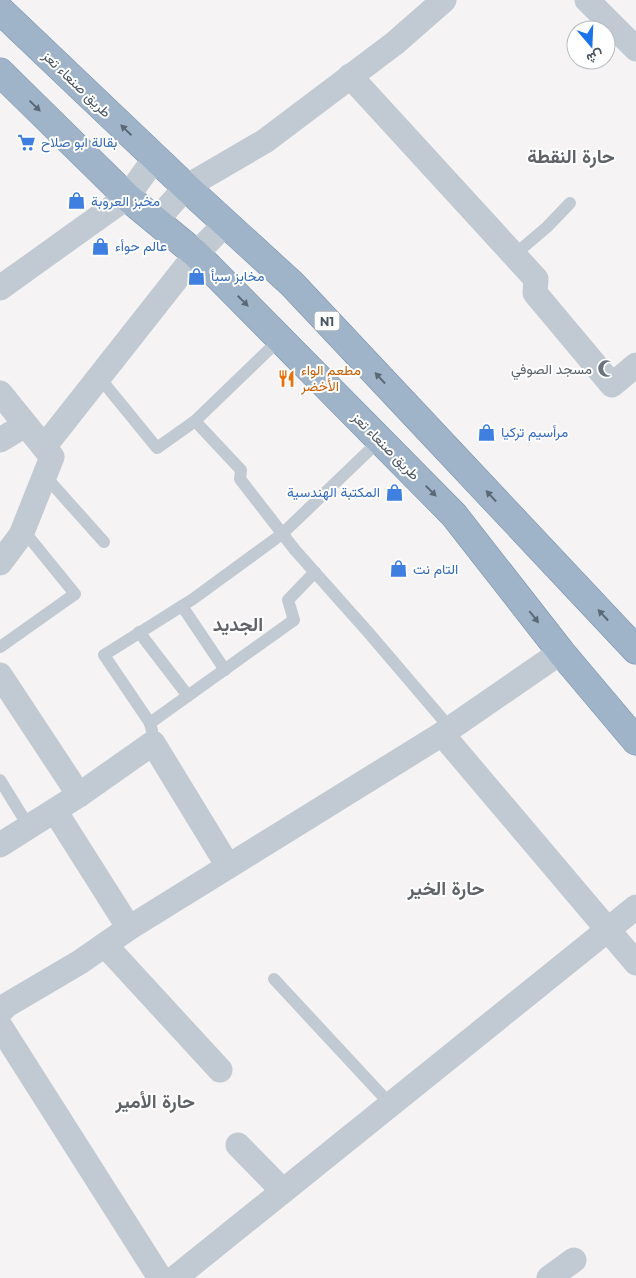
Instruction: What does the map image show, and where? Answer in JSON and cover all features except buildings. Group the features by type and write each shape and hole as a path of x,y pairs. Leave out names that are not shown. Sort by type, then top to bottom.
{"highway":[{"name":"طريق صنعاء تعز","path":"0,10 186,187 292,284 636,650"},
{"name":"طريق صنعاء تعز","path":"0,72 127,197 196,254 454,515 561,652 636,741"}],"street":[{"path":"156,221 186,187 265,141 395,43 444,0"},
{"path":"587,0 636,49"},
{"path":"350,76 536,279 535,293 612,385 636,365"},
{"path":"0,288 127,197 156,158"},
{"path":"44,447 196,254 226,223"},
{"path":"0,392 52,457 21,535 0,563"},
{"path":"0,440 25,425"},
{"path":"160,1278 2,1010 80,962 129,928 446,731 561,652"},
{"path":"0,675 79,795"},
{"path":"446,731 636,963"},
{"path":"0,845 79,795 151,733 228,866"},
{"path":"55,810 129,928"},
{"path":"175,1278 636,907"},
{"path":"105,945 220,1070"},
{"path":"238,1145 283,1191"},
{"path":"549,1278 574,1260"}],"lane":[{"path":"514,255 570,203"},
{"path":"99,377 158,448 195,420 280,339"},
{"path":"195,420 241,470 240,479 282,534 446,731"},
{"path":"315,572 288,600 294,620 188,696 151,733 104,655 182,606 282,534 380,440"},
{"path":"45,476 104,542"},
{"path":"0,647 75,594 23,530"},
{"path":"182,606 226,670"},
{"path":"139,632 188,696"},
{"path":"0,780 29,827"},
{"path":"274,979 390,1105"}],"place":[{"name":"بقالة ابو صلاح","path":"27,142"},
{"name":"مخبز العروبة","path":"77,201"},
{"name":"عالم حوأء","path":"101,246"},
{"name":"مخابز سبأ","path":"197,276"},
{"name":"مسجد الصوفي","path":"606,369"},
{"name":"مطعم الواء الأخضر","path":"287,378"},
{"name":"مرأسيم تركيا","path":"487,432"},
{"name":"المكتبة الهندسية","path":"394,492"},
{"name":"التام نت","path":"399,569"}],"district":[{"name":"حارة النقطة","path":"571,156"},
{"name":"الجديد","path":"238,624"},
{"name":"حارة الخير","path":"446,888"},
{"name":"حارة الأمير","path":"155,1101"}]}
